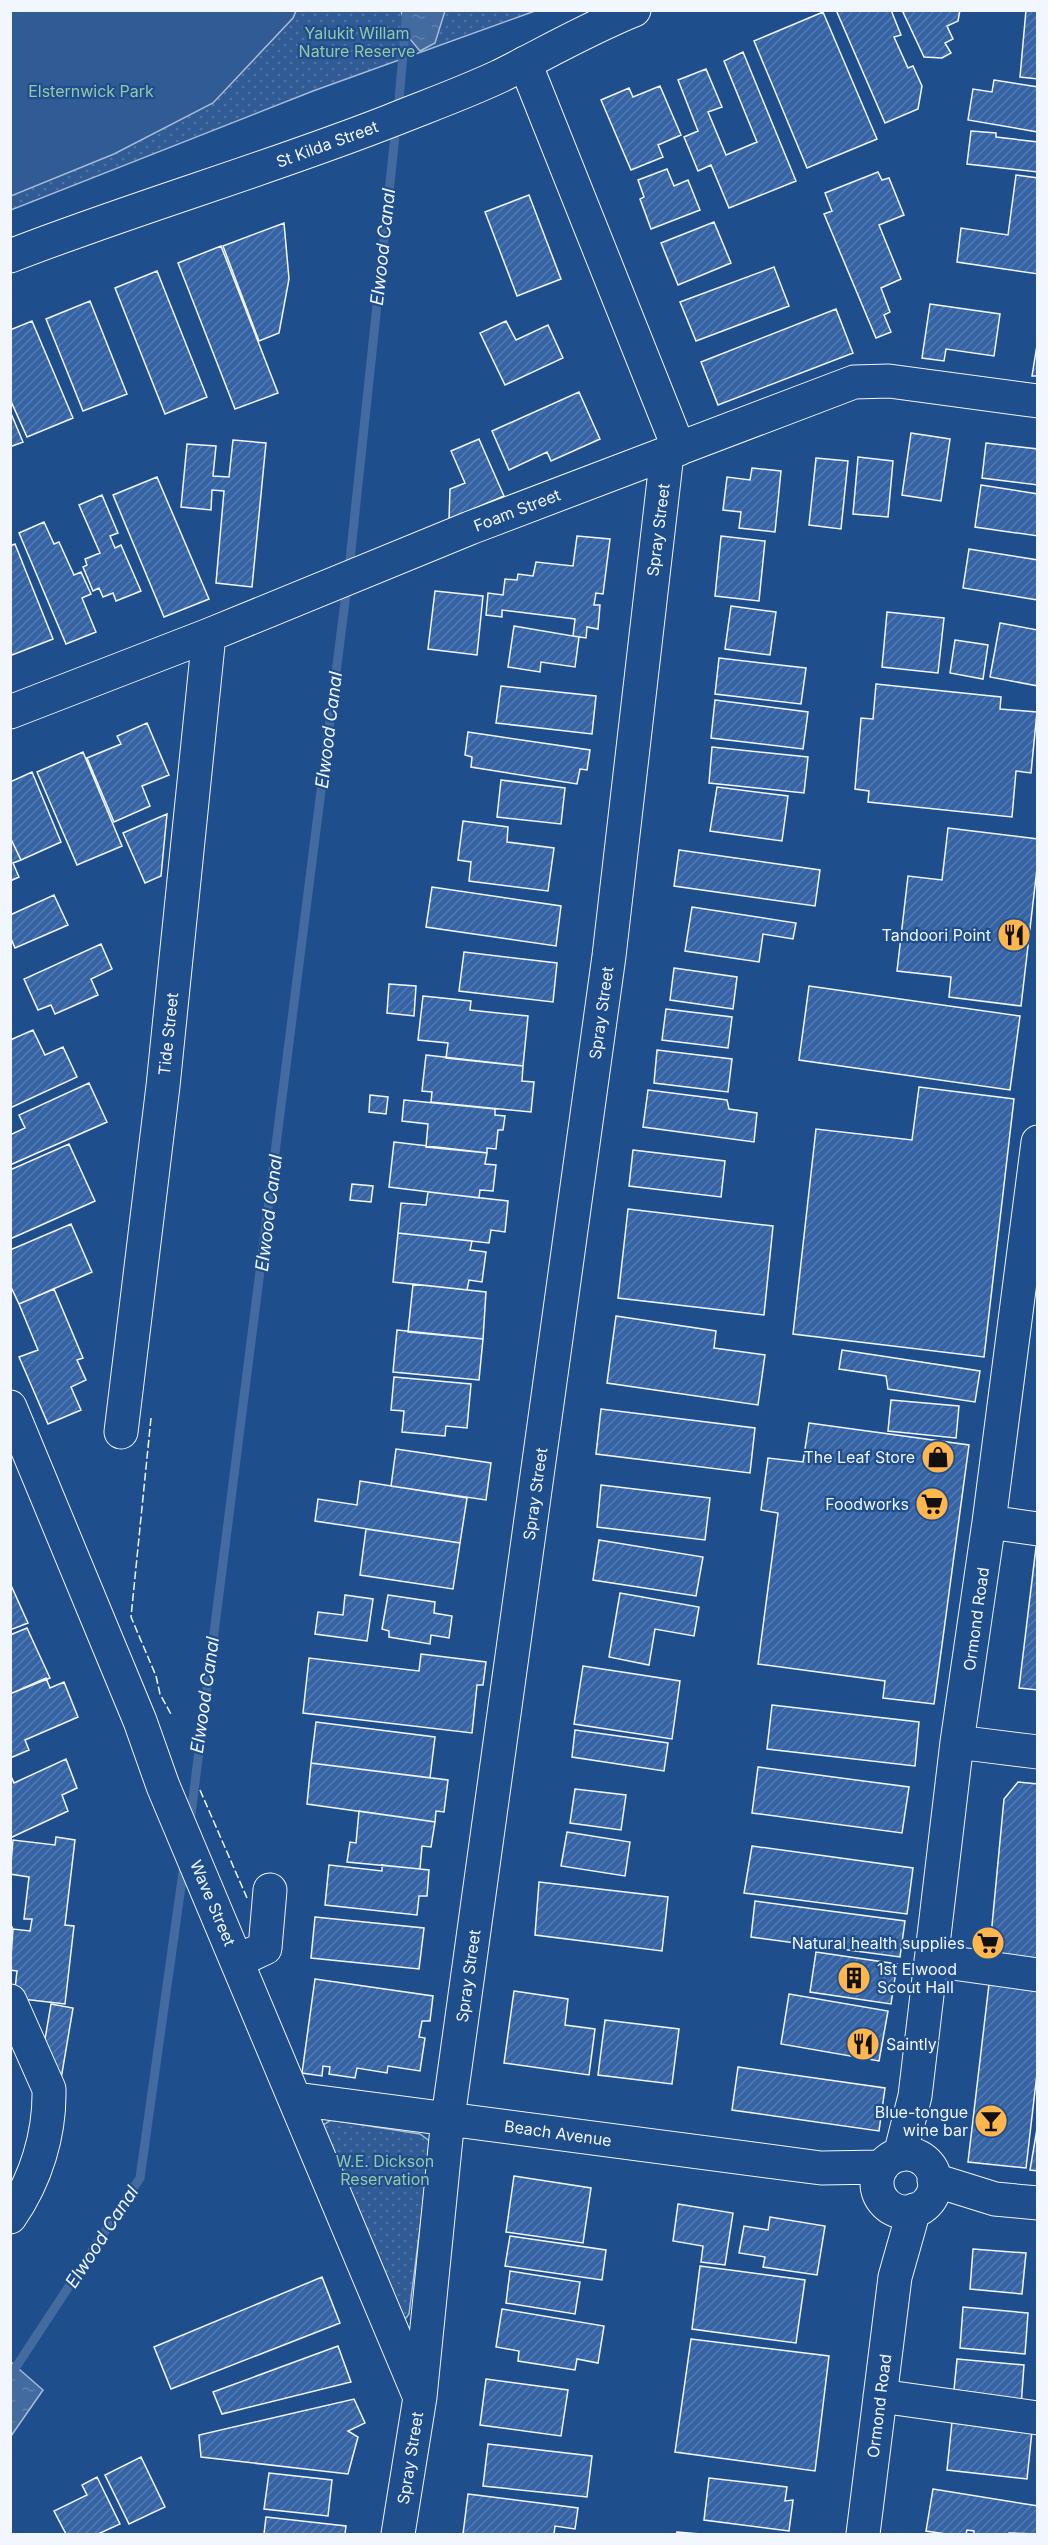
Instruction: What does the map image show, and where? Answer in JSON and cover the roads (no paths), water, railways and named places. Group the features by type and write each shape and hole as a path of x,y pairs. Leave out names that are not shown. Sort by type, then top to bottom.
{"street":[{"name":"St Kilda Street","path":"10,256 121,214 332,144 456,94 634,10"},
{"name":"Spray Street","path":"398,2535 420,2397 448,2118 609,956 673,451 525,63"},
{"name":"Foam Street","path":"10,712 470,528 860,380 889,381 1038,401"},
{"name":"Tide Street","path":"121,1432 163,1086 209,634"},
{"name":"Ormond Road","path":"863,2535 957,1742 989,1522 1028,1303 1038,1142"},
{"name":"Wave Street","path":"10,1407 140,1721 163,1786 420,2397"},
{"path":"989,1522 1038,1529"},
{"path":"957,1742 1038,1752"},
{"path":"237,1961 265,1948 270,1890"},
{"path":"931,1960 1038,1975"},
{"path":"10,2001 49,2089 42,2147 35,2174 10,2217"},
{"name":"Beach Avenue","path":"296,2099 821,2169 995,2199 1038,2204"},
{"path":"880,2396 1038,2418"}],"water":[{"path":"401,11 445,11 435,43 420,51 410,39"},
{"path":"11,2362 43,2390 11,2436"}],"waterway":[{"name":"Elwood Canal","path":"398,110 407,10"},
{"name":"Elwood Canal","path":"349,569 396,126"},
{"name":"Elwood Canal","path":"190,1822 347,586"},
{"name":"Elwood Canal","path":"14,2370 140,2178 184,1865"}],"place":[{"name":"Tandoori Point","path":"1014,935"},
{"name":"The Leaf Store","path":"938,1457"},
{"name":"Foodworks","path":"932,1504"},
{"name":"Natural health supplies","path":"988,1943"},
{"name":"1st Elwood Scout Hall","path":"854,1978"},
{"name":"Saintly","path":"863,2044"},
{"name":"Blue-tongue wine bar","path":"991,2121"}],"park label":[{"name":"Yalukit Willam Nature Reserve","path":"357,42"},
{"name":"Elsternwick Park","path":"91,91"},
{"name":"W.E. Dickson Reservation","path":"385,2170"}]}
